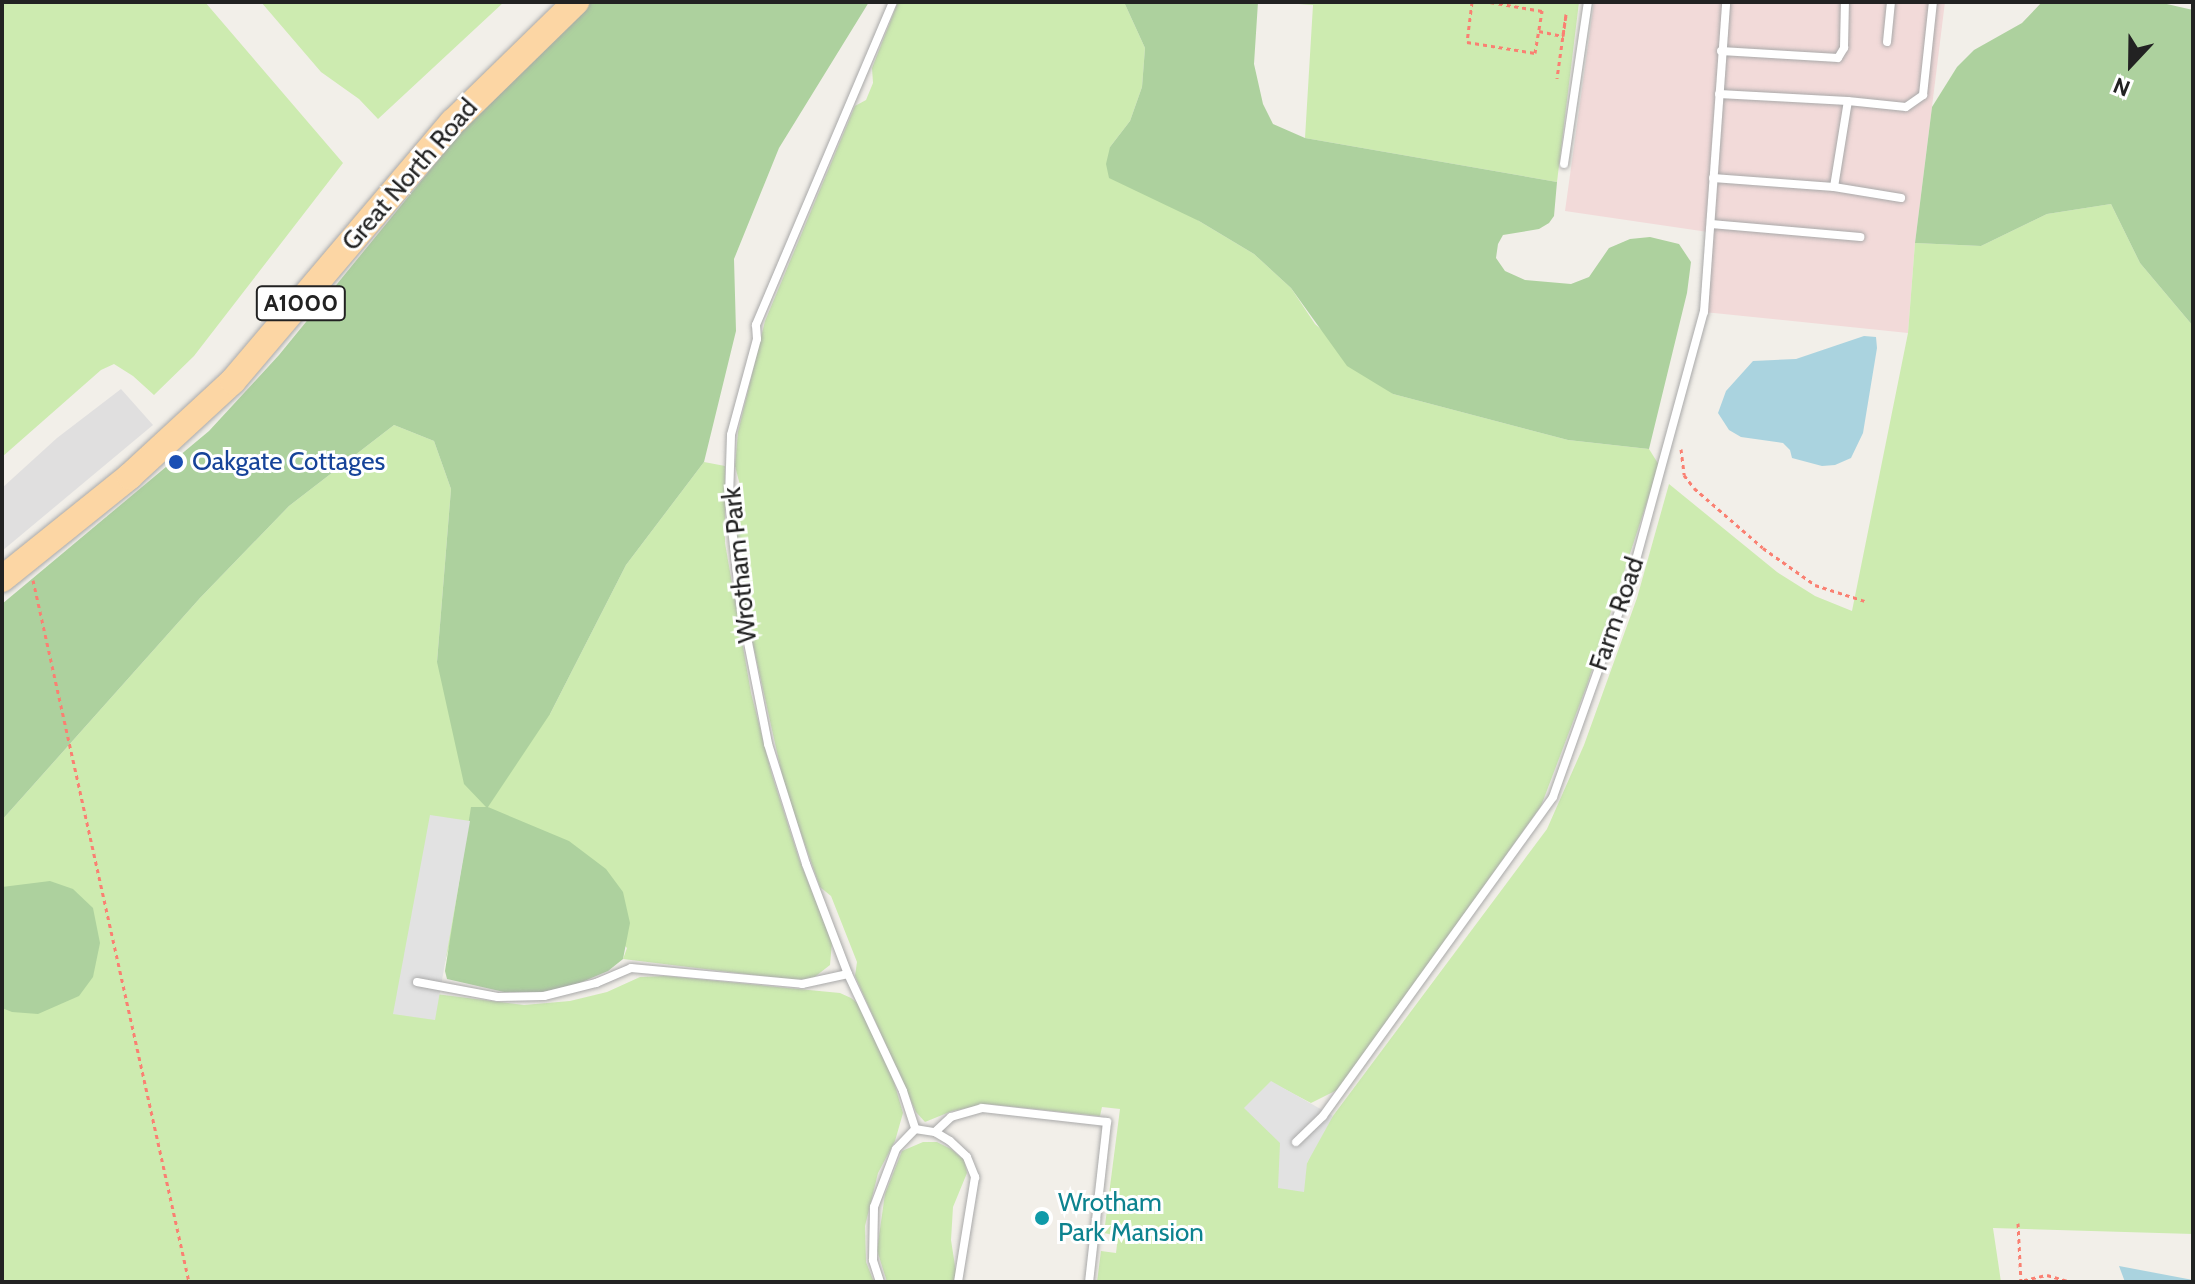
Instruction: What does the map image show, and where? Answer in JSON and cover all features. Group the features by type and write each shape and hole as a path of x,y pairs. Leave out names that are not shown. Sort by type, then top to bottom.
{"main road":[{"name":"Great North Road","path":"11,572 130,476 233,381 453,122 576,2"}],"lane":[{"name":"Wrotham Park","path":"893,2 756,325 754,353 731,435 729,500 740,602 768,744 806,864 848,974 903,1091 915,1129"},
{"path":"1564,164 1588,2"},
{"name":"Farm Road","path":"1296,1142 1323,1116 1553,797 1631,578 1704,312 1726,2"},
{"path":"1721,51 1838,58 1844,48 1845,2"},
{"path":"1887,42 1891,2"},
{"path":"1719,94 1906,107 1923,95 1933,2"},
{"path":"1834,187 1848,101"},
{"path":"1713,178 1834,187 1901,198"},
{"path":"1711,224 1860,237"},
{"path":"417,982 498,997 544,996 596,983 631,968 802,984 848,974"},
{"path":"935,1132 951,1117 982,1108 1107,1122 1089,1282"},
{"path":"880,1282 873,1260 874,1207 896,1149 915,1129 935,1132 967,1157 975,1177 958,1282"}],"path":[{"path":"1472,2 1467,42 1535,53 1542,11 1524,5 1490,2"},
{"path":"1539,31 1563,36 1566,14 1557,78"},
{"path":"1681,446 1684,475 1721,514 1796,574 1832,592 1865,601"},
{"path":"11,572 36,584 189,1282"},
{"path":"2018,1223 2019,1281 2047,1275 2071,1282"}],"shaded area":[{"path":"1594,2 1945,2 1915,243 1908,333 1704,312 1708,232 1565,211"},
{"path":"121,389 153,425 2,551 2,488 57,438"},
{"path":"430,815 470,821 435,1020 393,1014"},
{"path":"1271,1081 1333,1116 1307,1163 1304,1192 1278,1188 1280,1143 1244,1108"}],"green space":[{"path":"2,2 205,2 343,163 194,356 154,395 114,364 101,370 2,457"},
{"path":"261,2 504,2 378,119 359,99 321,72"},
{"path":"590,2 869,2 779,148 734,259 736,331 704,462 626,565 550,714 488,807 569,841 606,869 623,892 630,923 623,959 608,971 570,987 541,992 504,992 447,979 445,971 471,807 486,807 464,784 437,662 451,489 434,441 394,425 289,506 200,598 2,820 2,604 209,431 279,355 462,131 538,48"},
{"path":"898,2 1124,2 1145,48 1142,87 1130,121 1110,147 1199,221 1254,254 1291,288 1315,324 1393,394 1568,440 1649,449 1659,465 1587,685 1541,806 1339,1089 1311,1103 1271,1082 1307,1163 1321,1132 1547,829 1584,745 1637,598 1669,484 1777,572 1815,596 1852,611 1908,333 1915,243 1981,246 2047,214 2111,204 2140,263 2193,326 2193,1234 1993,1228 2001,1282 1097,1282 1101,1251 1116,1253 1118,1236 1104,1233 1120,1109 1102,1107 1100,1116 987,1104 952,1111 925,1122 916,1112 855,976 857,962 831,896 820,887 785,788 744,604 734,530 740,485 735,466 738,432 765,321 855,106 866,100 873,83 872,68"},
{"path":"1124,2 1258,2 1254,64 1263,104 1273,124 1305,138 1557,182 1554,216 1549,223 1539,229 1503,235 1498,244 1496,258 1505,271 1525,280 1571,284 1589,277 1609,248 1630,239 1650,237 1679,244 1691,262 1687,293 1649,449 1568,440 1393,394 1347,366 1291,288 1254,254 1199,221 1109,178 1106,164 1110,147 1130,121 1142,87 1145,48"},
{"path":"1269,2 1579,2 1557,182 1305,138 1313,5"},
{"path":"2042,2 2158,2 2193,10 2193,326 2140,263 2111,204 2047,214 1981,246 1915,243 1932,107 1957,67 1974,50 2022,23"},
{"path":"394,425 434,441 451,489 437,662 550,714 626,565 704,462 725,466 725,543 751,693 772,775 799,859 832,942 830,965 812,979 794,980 623,959 627,948 488,807 436,994 524,1005 570,1001 607,992 640,977 666,976 840,993 851,998 861,1006 889,1065 903,1113 895,1141 878,1173 865,1226 866,1262 874,1282 2,1282 2,820 200,598 289,506"},
{"path":"50,881 73,889 93,908 100,943 93,977 79,996 38,1014 12,1012 2,1008 2,887"},
{"path":"923,1142 937,1142 964,1160 967,1173 953,1207 951,1240 957,1279 955,1282 887,1282 877,1250 885,1194 902,1151"}],"water":[{"path":"1864,336 1876,337 1877,348 1863,433 1851,458 1835,465 1822,466 1792,458 1790,450 1783,443 1741,437 1729,430 1718,413 1726,391 1753,361 1796,359"},
{"path":"2119,1266 2193,1280 2193,1282 2125,1282"}],"place":[{"name":"Oakgate Cottages","path":"176,462"},
{"name":"Wrotham Park Mansion","path":"1042,1218"}]}
